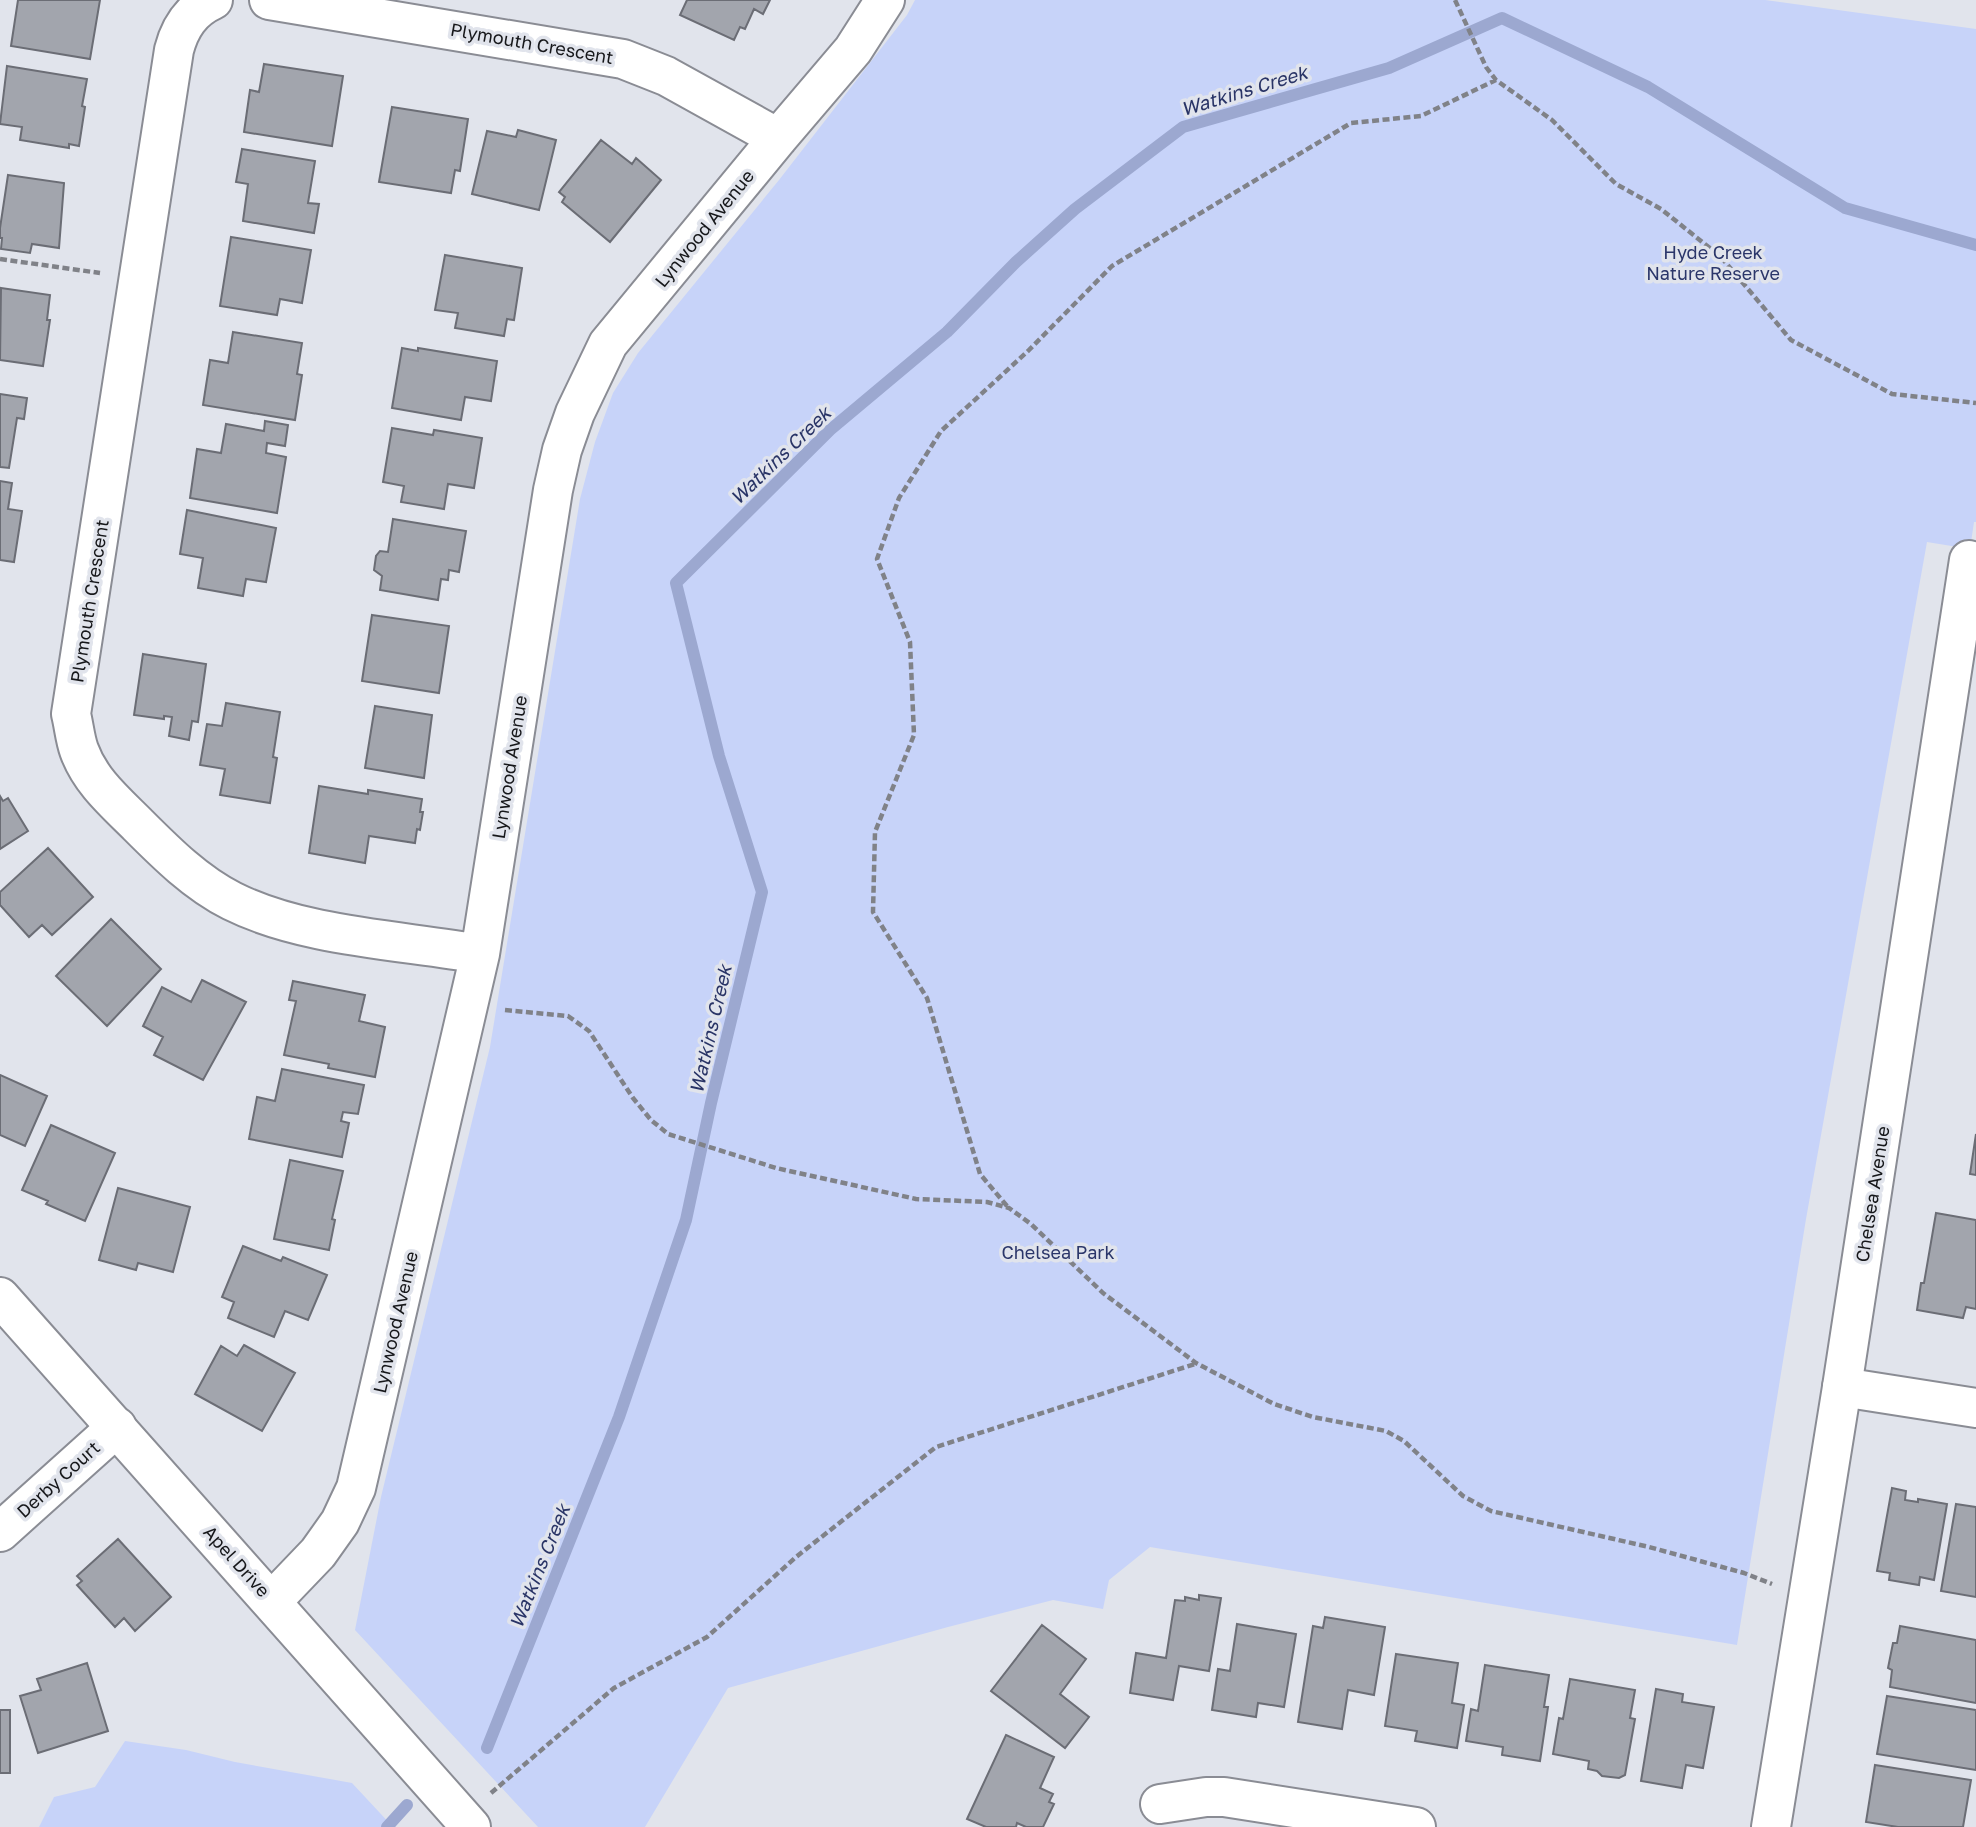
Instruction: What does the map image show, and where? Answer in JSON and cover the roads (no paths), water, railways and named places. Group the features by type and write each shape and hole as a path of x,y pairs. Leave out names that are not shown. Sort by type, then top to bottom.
{"street":[{"name":"Plymouth Crescent","path":"213,0 187,19 174,50 71,714 79,750 98,785 165,852 196,878 230,900 266,916 306,927 480,954"},
{"name":"Plymouth Crescent","path":"269,0 623,59 666,76 778,138"},
{"name":"Lynwood Avenue","path":"272,1601 318,1553 340,1522 356,1488 480,954 552,490 575,413 608,344 853,50 885,0"},
{"name":"Chelsea Avenue","path":"1771,1827 1842,1387 1969,560"},
{"name":"Apel Drive","path":"0,1297 467,1822"},
{"path":"1842,1387 1976,1408"},
{"name":"Derby Court","path":"0,1532 117,1427"},
{"path":"1160,1804 1193,1798 1224,1797 1416,1827"}],"waterway":[{"name":"Watkins Creek","path":"487,1748 619,1417 686,1220 762,892 719,756 676,583 830,430 947,332 1016,262 1075,209 1183,127 1389,68 1502,18 1648,87 1845,208 1976,245"},
{"name":"Watkins Creek","path":"387,1827 407,1805"}],"park label":[{"name":"Hyde Creek Nature Reserve","path":"1713,262"},
{"name":"Chelsea Park","path":"1058,1252"}]}
